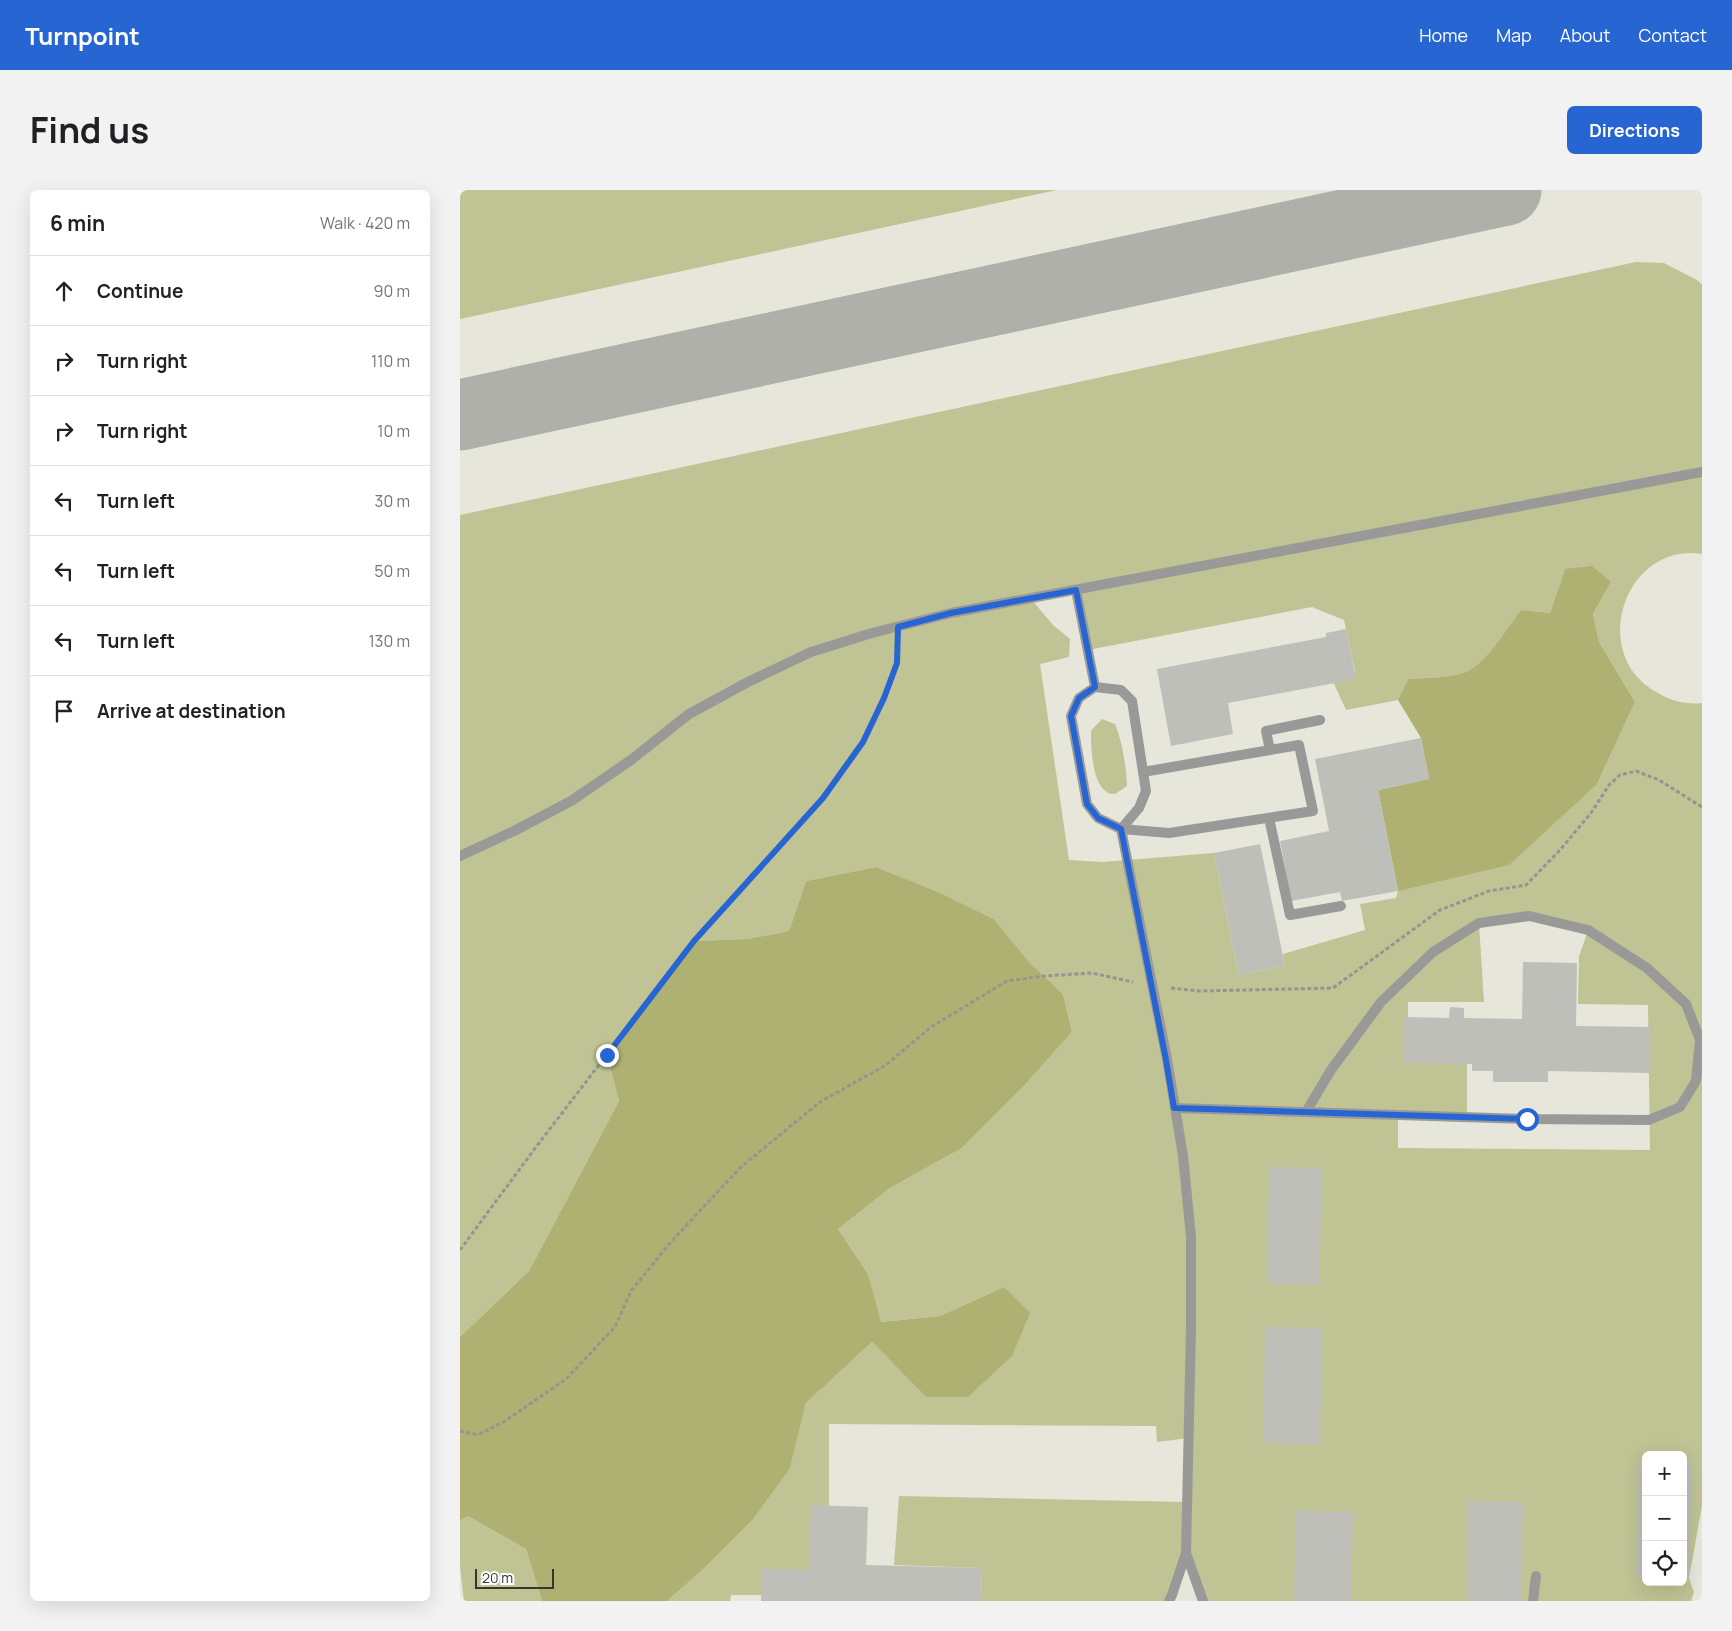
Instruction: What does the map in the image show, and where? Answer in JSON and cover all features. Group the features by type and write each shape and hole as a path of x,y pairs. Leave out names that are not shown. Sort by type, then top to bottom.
{"lane":[{"path":"460,856 514,831 571,800 631,760 689,714 748,682 811,652 951,613 1702,472"},
{"path":"1076,590 1095,687"},
{"path":"1121,829 1139,808 1146,791 1143,772 1132,701 1120,690 1095,687 1079,698 1071,716 1087,804 1098,818 1121,829 1169,833 1312,811 1299,745 1143,772"},
{"path":"1270,750 1266,731 1320,720"},
{"path":"1269,818 1290,916 1341,906"},
{"path":"1121,829 1174,1108 1182,1156 1191,1237 1186,1553 1169,1601"},
{"path":"1174,1108 1527,1119 1649,1120 1680,1107 1696,1081 1700,1040 1686,1004 1647,968 1588,930 1529,916 1479,922 1434,952 1381,1002 1331,1070 1306,1112"},
{"path":"1186,1553 1203,1601"},
{"path":"1533,1601 1536,1576"}],"path":[{"path":"460,1250 542,1139 694,941 823,798 863,742 884,698 897,663 898,627"},
{"path":"460,1431 478,1435 505,1421 566,1379 615,1327 631,1291 670,1243 741,1167 820,1102 886,1065 931,1027 1007,981 1044,976 1092,973 1152,987 1199,991 1333,988 1440,910 1489,891 1526,885 1560,850 1591,813 1609,785 1620,774 1636,771 1658,780 1702,807"}],"shaded area":[{"path":"460,190 1702,190 1702,1601 460,1601"}],"green space":[{"path":"460,190 1057,190 460,319"},
{"path":"1636,262 1664,263 1702,284 1702,554 1675,555 1652,565 1635,583 1624,605 1620,630 1624,654 1636,676 1658,693 1668,698 1685,703 1702,703 1702,1506 1689,1578 1694,1592 1691,1601 1203,1601 1186,1554 1169,1601 981,1601 982,1568 894,1565 899,1496 1187,1502 1189,1438 1157,1442 1156,1426 829,1424 829,1506 812,1505 809,1570 761,1595 731,1595 730,1601 667,1601 699,1573 790,1468 806,1403 872,1342 926,1397 1004,1287 940,1316 880,1322 868,1274 838,1229 890,1188 962,1148 1023,1087 1072,1032 1063,994 1030,963 994,919 936,891 876,867 806,881 789,931 747,939 694,941 607,1055 619,1101 529,1271 460,1337 460,515","holes":["1565,569 1611,582 1593,614 1599,642 1635,702 1597,784 1398,891 1396,898 1360,904 1365,930 1283,954 1285,966 1239,975 1214,853 1103,862 1069,860 1040,664 1069,657 1070,639 1053,625 1031,599 1076,590 1088,650 1312,607 1344,620 1355,672 1331,677 1346,710 1398,700 1408,679 1449,676 1470,670 1485,658 1521,610 1550,613","1529,916 1588,931 1579,956 1578,1004 1648,1005 1650,1150 1398,1148 1398,1115 1467,1118 1467,1057 1408,1057 1408,1002 1484,1002 1479,923"]},
{"path":"1592,566 1611,582 1593,614 1599,642 1635,702 1597,784 1509,865 1398,891 1378,790 1429,779 1421,738 1398,700 1408,679 1448,676 1470,670 1485,658 1521,610 1550,613 1565,569"},
{"path":"1102,719 1115,724 1124,755 1127,786 1115,794 1109,793 1102,788 1093,764 1091,731"},
{"path":"876,867 936,891 994,919 1030,963 1063,994 1072,1032 1023,1087 962,1148 890,1188 838,1229 868,1274 881,1322 940,1316 1004,1287 1030,1313 1012,1356 968,1397 926,1397 872,1342 806,1403 790,1468 753,1519 699,1573 667,1601 542,1601 526,1549 468,1516 460,1521 460,1337 529,1271 619,1101 607,1055 694,941 747,939 789,931 806,881"},
{"path":"468,1516 526,1549 542,1601 464,1601 460,1567 460,1521"}],"building":[{"path":"1346,629 1356,679 1228,703 1233,734 1171,746 1157,669 1326,637 1326,633"},
{"path":"1421,738 1429,779 1378,790 1398,891 1342,901 1340,892 1291,901 1280,841 1329,831 1315,759"},
{"path":"1260,844 1285,966 1239,975 1214,853"},
{"path":"1523,962 1577,963 1576,1026 1650,1027 1649,1073 1548,1071 1548,1082 1493,1082 1493,1071 1472,1071 1472,1064 1403,1063 1404,1017 1449,1018 1450,1007 1464,1008 1464,1018 1522,1019"},
{"path":"1269,1167 1322,1168 1319,1285 1267,1284"},
{"path":"1265,1327 1322,1328 1320,1444 1263,1443"},
{"path":"1639,1462 1642,1462 1642,1577 1636,1577"},
{"path":"1687,1463 1692,1463 1689,1578 1687,1578"},
{"path":"1468,1501 1523,1502 1521,1601 1467,1601"},
{"path":"811,1505 868,1507 866,1565 982,1568 981,1601 761,1601 762,1569 809,1570"},
{"path":"1296,1511 1353,1512 1351,1601 1294,1601"}],"taxiway":[{"path":"460,415 1506,190"}],"route":[{"path":"607,1055 694,941 823,798 863,742 884,698 897,663 898,627 951,613 1076,590 1095,687 1079,698 1071,716 1087,804 1098,818 1121,829 1174,1108 1527,1119"}]}
